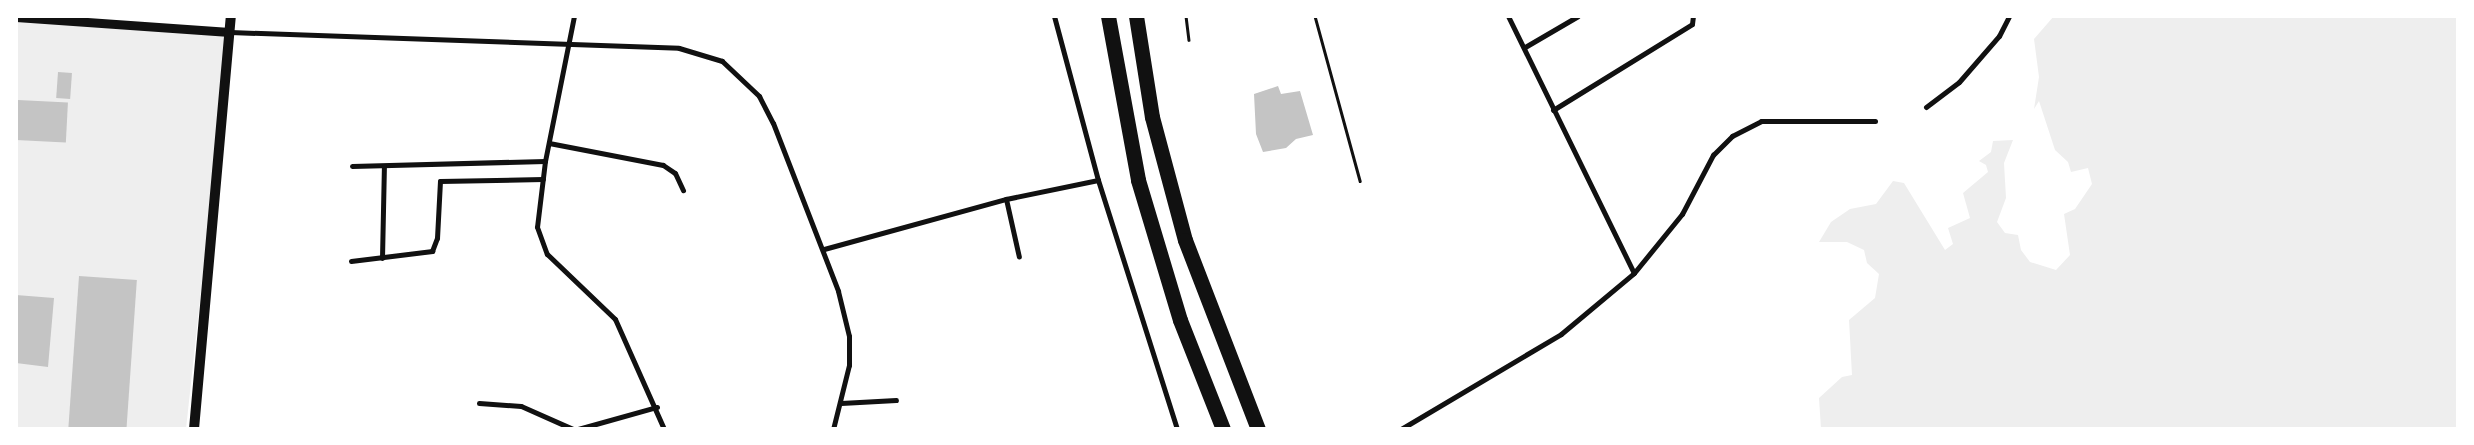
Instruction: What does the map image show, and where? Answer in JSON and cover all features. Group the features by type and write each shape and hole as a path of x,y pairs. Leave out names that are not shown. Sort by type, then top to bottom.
{"highway":[{"path":"1108,16 1138,180 1180,320 1223,429"},
{"path":"1136,16 1152,117 1182,230 1205,301 1258,429"}],"main road":[{"path":"194,429 231,16"}],"street":[{"path":"574,16 545,161 537,227 547,254 615,318 657,407 664,429"},
{"path":"1054,16 1098,180 1177,429"},
{"path":"1508,16 1525,47 1553,110 1634,273"},
{"path":"1525,47 1578,16"},
{"path":"1553,110 1692,24 1693,16"},
{"path":"1926,107 1959,82 1999,36 2009,16"},
{"path":"16,17 229,32 366,34 568,46 679,48 705,54 737,72 759,96 773,123 824,248 849,336 841,403 833,429"},
{"path":"1400,429 1561,334 1634,273 1682,214 1712,155 1732,136 1761,121 1875,122"},
{"path":"549,143 663,165 675,173 683,190"},
{"path":"352,166 545,161"},
{"path":"382,258 384,166"},
{"path":"351,261 424,254 436,245 440,181 542,179"},
{"path":"824,248 1006,199 1098,180"},
{"path":"1006,199 1019,257"},
{"path":"841,403 896,400"},
{"path":"479,403 521,406 573,429"},
{"path":"578,429 657,407"}],"path":[{"path":"1186,16 1189,40"},
{"path":"1315,16 1360,181"}],"shaded area":[{"path":"2054,16 2458,16 2458,429 1821,429 1819,398 1842,377 1852,375 1849,320 1875,298 1879,274 1867,263 1864,250 1847,242 1819,242 1831,222 1850,209 1876,204 1893,181 1904,183 1945,250 1953,244 1948,228 1970,218 1963,193 1988,172 1986,165 1979,161 1991,152 1993,141 2013,140 2004,163 2006,198 1997,222 2005,233 2018,235 2021,250 2030,262 2056,270 2070,255 2064,214 2075,209 2092,184 2088,168 2071,172 2068,162 2055,150 2039,101 2034,109 2039,77 2034,39"},
{"path":"16,17 229,32 186,429 16,429"}],"building":[{"path":"58,72 72,73 70,99 56,98"},
{"path":"1278,86 1281,94 1300,91 1313,135 1296,139 1286,148 1263,152 1256,134 1254,94"},
{"path":"18,100 68,103 66,143 16,140"},
{"path":"79,276 137,280 126,429 68,429"},
{"path":"16,295 54,298 48,367 16,363"}]}
